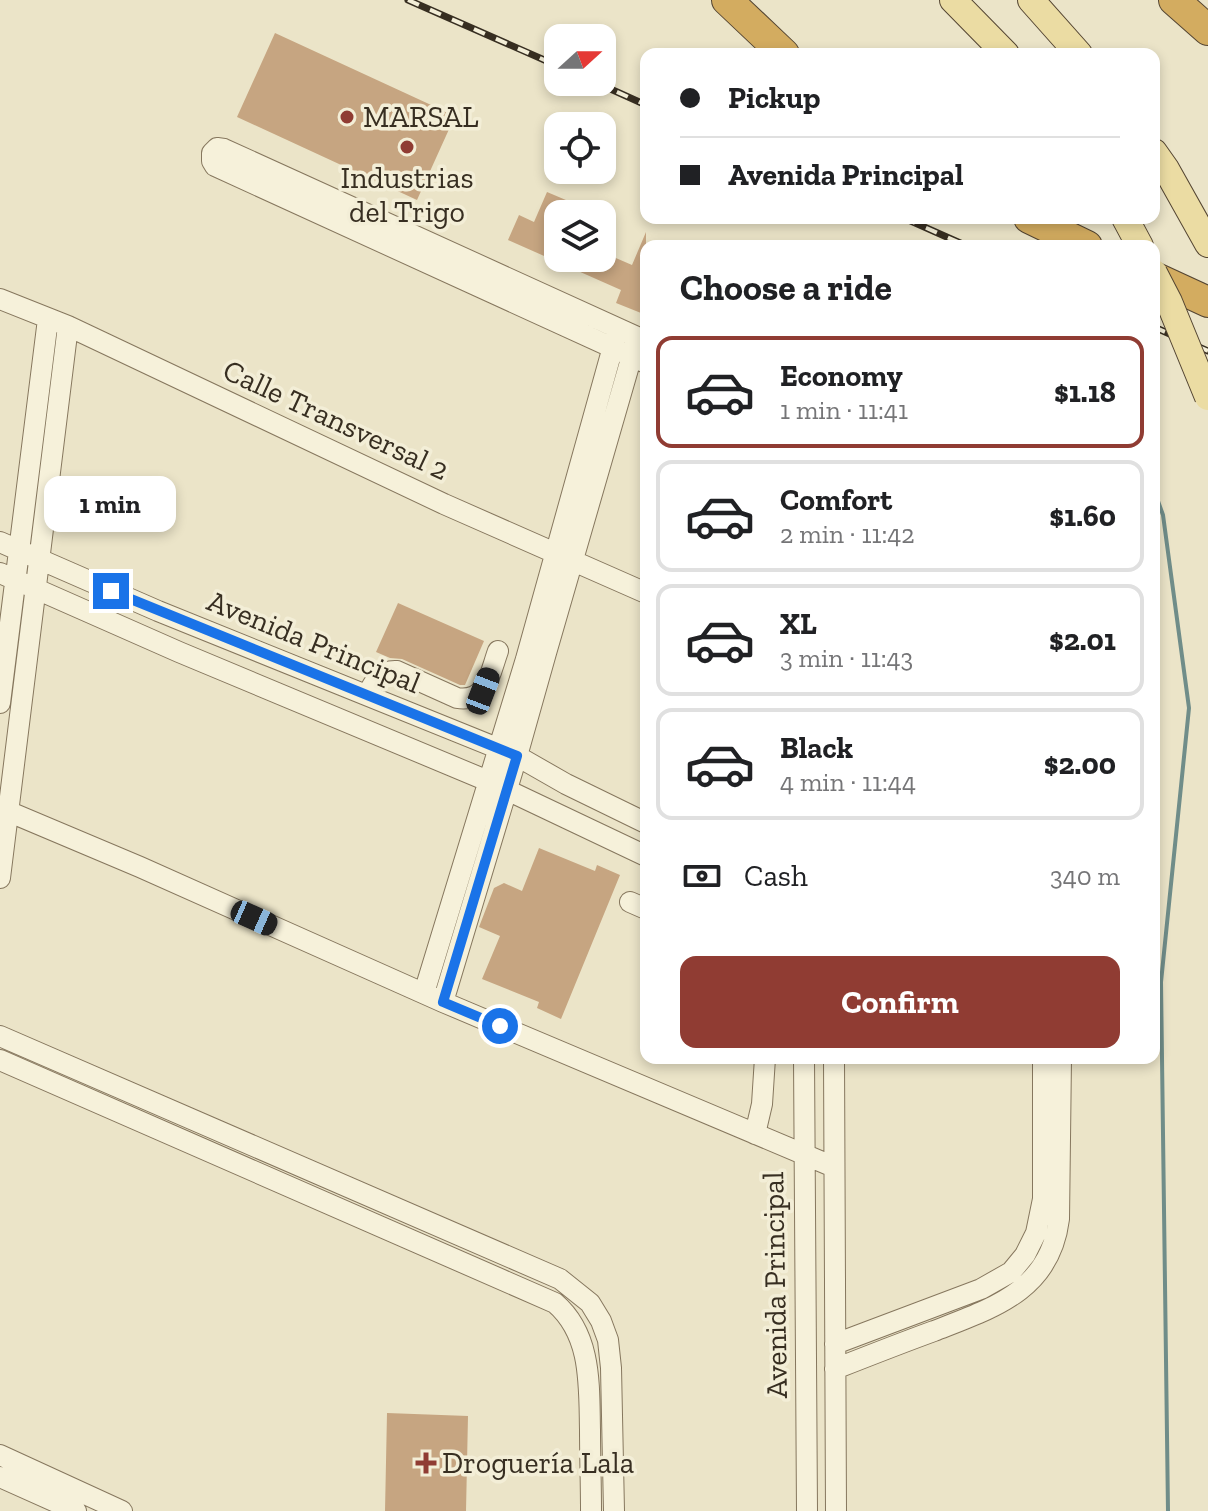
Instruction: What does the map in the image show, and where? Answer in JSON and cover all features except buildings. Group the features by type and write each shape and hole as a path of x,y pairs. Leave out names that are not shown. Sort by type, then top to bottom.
{"highway":[{"path":"727,0 778,48"},
{"path":"1174,0 1208,30"},
{"path":"1041,224 1075,240"},
{"path":"1160,278 1208,302"}],"main road":[{"path":"953,0 1000,48"},
{"path":"1031,0 1074,48"},
{"path":"1160,160 1208,243"},
{"path":"1160,286 1208,397"}],"street":[{"path":"564,557 640,350 224,149 217,148 212,153 215,166 616,339"},
{"name":"Calle Transversal 2","path":"0,299 58,322 444,504 640,590"},
{"path":"0,703 9,546 58,322"},
{"path":"0,878 4,810 53,457 58,322"},
{"path":"433,997 564,557 616,339"},
{"path":"31,450 53,457"},
{"name":"Avenida Principal","path":"9,546 158,611 508,753 640,820"},
{"name":"Avenida Principal","path":"7,576 179,652 498,785 640,853"},
{"path":"367,695 382,673 397,671 450,695 467,699 476,697 483,691 498,651"},
{"path":"436,723 450,695"},
{"path":"4,810 834,1167"},
{"path":"0,1036 560,1279 590,1303 608,1340 614,1511"},
{"path":"0,1060 546,1298 563,1310 574,1324 584,1351 589,1380 591,1511"},
{"path":"755,1134 762,1104 765,1064"},
{"name":"Avenida Principal","path":"804,1064 807,1511"},
{"name":"Avenida Principal","path":"834,1064 836,1511"},
{"path":"835,1344 981,1289 1011,1272 1025,1255 1036,1233 1043,1199 1043,1064"},
{"path":"835,1369 995,1306 1023,1289 1039,1271 1055,1241 1059,1219 1061,1064"},
{"path":"371,1222 379,1200"},
{"path":"468,1264 478,1243"},
{"path":"0,1455 122,1511"},
{"path":"0,1477 69,1509"}],"waterway":[{"path":"1160,507 1189,708 1161,982 1168,1511"}],"railway":[{"path":"408,0 544,60"},
{"path":"616,91 640,102"},
{"path":"918,224 954,240"},
{"path":"1160,330 1208,351"}],"place":[{"name":"MARSAL","path":"347,117"},
{"name":"Industrias del Trigo","path":"407,147"},
{"name":"Droguería Lala","path":"426,1463"}],"route":[{"path":"111,591 517,756 443,1002 500,1026"}]}
